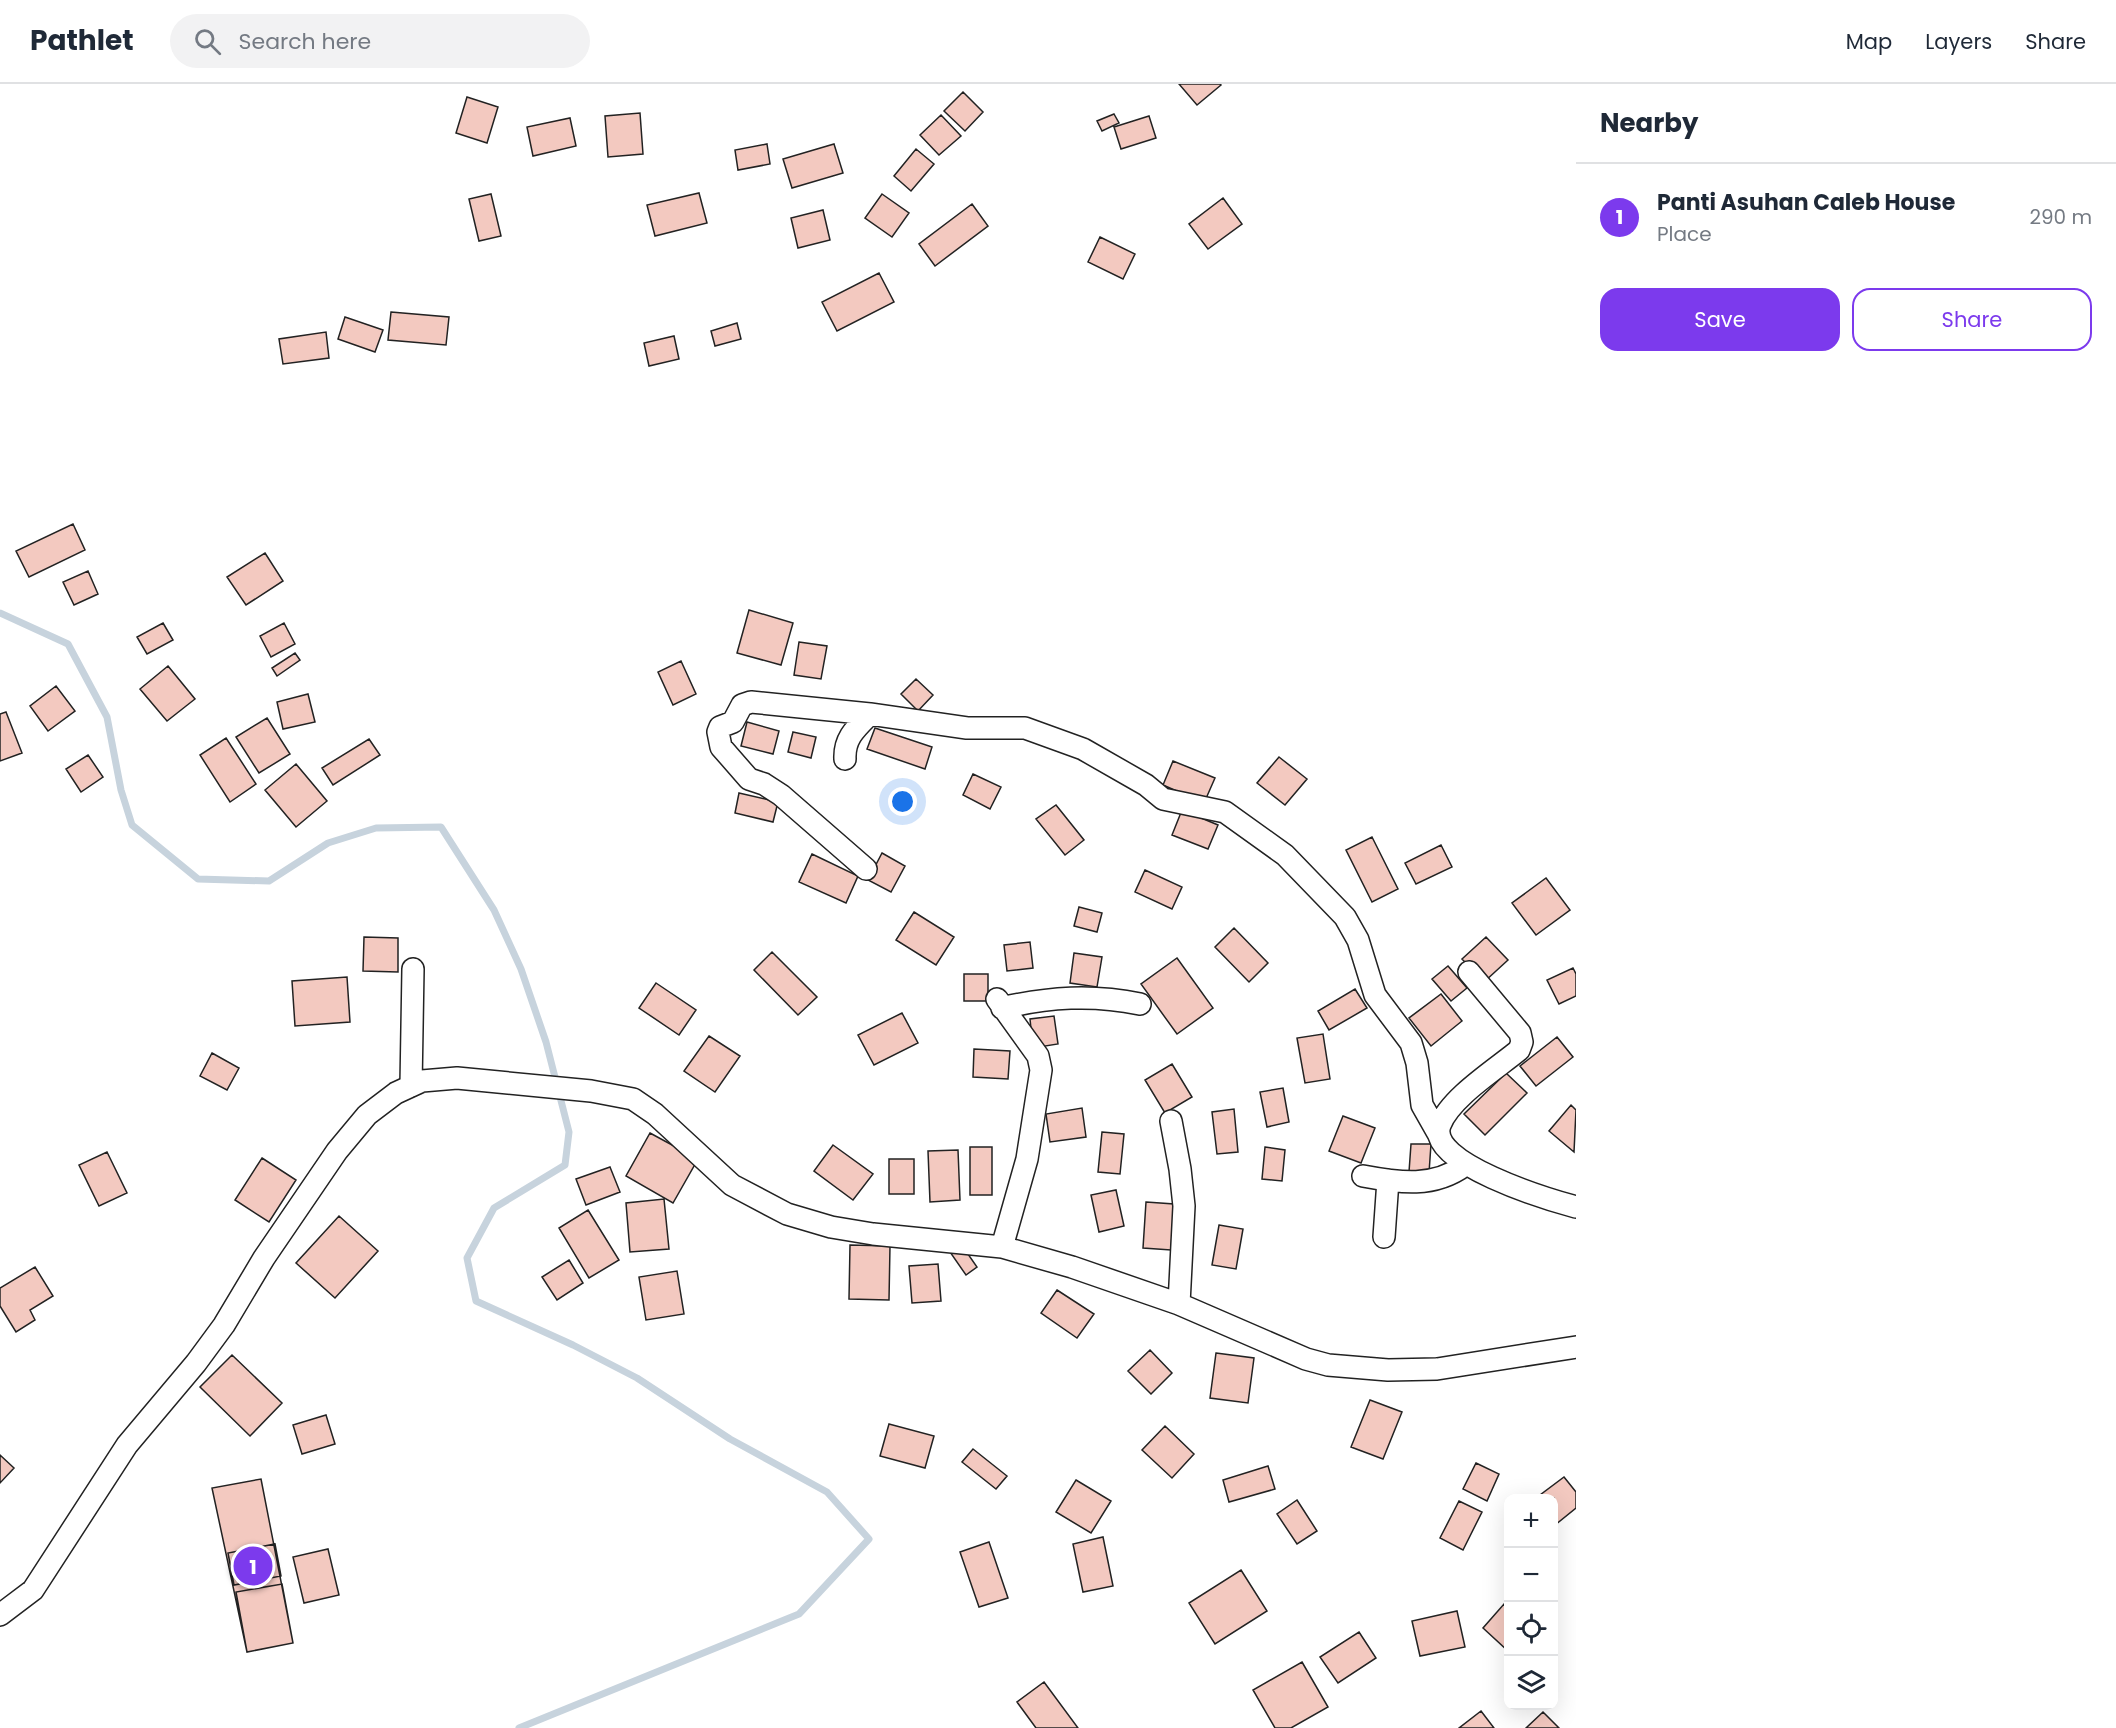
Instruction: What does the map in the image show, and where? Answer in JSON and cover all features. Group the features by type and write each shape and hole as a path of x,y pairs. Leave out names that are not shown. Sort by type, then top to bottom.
{"street":[{"path":"866,869 781,795 764,784 749,779 722,747 718,732 720,727 733,722 742,705 751,702 870,714 967,728 1025,728 1083,749 1146,785 1163,799 1225,812 1277,848 1345,917 1358,940 1375,994 1410,1042 1417,1063 1422,1105 1446,1149 1465,1165 1537,1196 1576,1207"},
{"path":"845,759 845,747 849,736 870,714"},
{"path":"411,1086 413,969"},
{"path":"1439,1135 1438,1128 1443,1118 1461,1098 1519,1050 1522,1042 1520,1033 1469,972"},
{"path":"1002,1246 1027,1159 1041,1070 1038,1056 1000,1004 1078,996 1111,998 1140,1004"},
{"path":"0,1615 33,1590 127,1445 196,1363 224,1325 276,1239 337,1151 367,1115 396,1093 422,1081 457,1078 591,1091 633,1099 656,1114 732,1185 788,1214 831,1227 873,1234 1002,1246 1072,1267 1179,1304 1305,1359 1347,1368 1437,1369 1574,1349"},
{"path":"1171,1121 1184,1206 1179,1304"},
{"path":"1363,1176 1388,1180 1432,1182 1451,1176 1465,1165"},
{"path":"1384,1237 1388,1180"}],"building":[{"path":"1179,84 1220,84 1221,85 1197,105"},
{"path":"963,92 983,112 965,131 944,111"},
{"path":"467,97 498,107 487,143 456,133"},
{"path":"640,113 643,154 608,157 605,116"},
{"path":"1114,114 1119,123 1102,131 1097,121"},
{"path":"941,115 961,136 939,155 920,135"},
{"path":"1149,116 1156,138 1121,149 1114,127"},
{"path":"570,118 576,146 533,156 527,127"},
{"path":"767,144 770,164 738,170 735,150"},
{"path":"834,144 843,173 792,188 783,159"},
{"path":"916,149 934,164 911,191 894,176"},
{"path":"699,193 707,223 655,236 647,205"},
{"path":"491,194 501,236 479,241 469,199"},
{"path":"882,194 909,213 892,237 865,218"},
{"path":"1223,198 1242,224 1208,249 1189,224"},
{"path":"972,204 988,226 935,266 919,244"},
{"path":"823,210 830,240 798,248 791,218"},
{"path":"1100,237 1135,254 1123,279 1088,262"},
{"path":"879,273 894,302 837,331 822,302"},
{"path":"391,312 449,317 446,345 388,340"},
{"path":"345,317 383,330 375,352 338,339"},
{"path":"737,323 741,339 715,346 711,331"},
{"path":"326,332 329,358 283,364 279,339"},
{"path":"674,336 679,359 649,366 644,343"},
{"path":"73,524 85,550 29,577 16,551"},
{"path":"265,553 283,581 246,605 227,577"},
{"path":"88,571 98,594 74,605 63,582"},
{"path":"749,610 793,623 781,665 737,653"},
{"path":"163,623 173,640 147,654 137,637"},
{"path":"284,623 295,644 271,657 260,636"},
{"path":"799,642 827,646 821,679 794,675"},
{"path":"295,653 300,660 277,676 272,668"},
{"path":"681,661 696,694 673,705 658,672"},
{"path":"168,666 195,699 167,721 140,689"},
{"path":"916,679 933,695 918,711 901,694"},
{"path":"56,686 75,711 48,731 30,706"},
{"path":"308,694 315,722 283,729 277,702"},
{"path":"6,712 22,753 0,761 0,714"},
{"path":"267,718 290,754 259,773 236,737"},
{"path":"747,722 779,731 773,754 741,746"},
{"path":"875,728 932,747 925,769 867,749"},
{"path":"793,732 816,737 811,758 788,752"},
{"path":"226,738 256,784 230,802 200,755"},
{"path":"369,739 380,755 333,785 322,768"},
{"path":"88,755 103,777 81,792 66,769"},
{"path":"1279,757 1307,779 1285,805 1257,783"},
{"path":"1173,761 1215,778 1204,803 1163,785"},
{"path":"296,764 327,801 296,827 265,790"},
{"path":"973,774 1001,787 990,809 963,795"},
{"path":"739,793 778,802 773,822 735,813"},
{"path":"1056,805 1084,840 1065,855 1036,819"},
{"path":"1182,810 1218,825 1208,849 1172,835"},
{"path":"1372,837 1398,889 1372,902 1346,850"},
{"path":"1441,845 1452,867 1416,884 1405,863"},
{"path":"882,853 905,866 891,892 868,880"},
{"path":"812,854 858,876 846,903 799,882"},
{"path":"1145,870 1182,887 1172,909 1135,892"},
{"path":"1546,878 1570,910 1536,935 1512,903"},
{"path":"1079,907 1102,913 1097,932 1074,926"},
{"path":"914,912 954,937 936,965 896,940"},
{"path":"1234,928 1268,963 1249,982 1215,947"},
{"path":"364,937 398,938 398,972 363,971"},
{"path":"1486,937 1508,960 1484,982 1462,959"},
{"path":"1030,942 1033,968 1007,971 1004,945"},
{"path":"772,952 817,997 798,1015 754,970"},
{"path":"1074,953 1102,957 1097,987 1070,983"},
{"path":"1177,958 1213,1008 1177,1034 1141,984"},
{"path":"1448,966 1467,988 1451,1001 1432,979"},
{"path":"1573,968 1576,974 1576,996 1559,1004 1547,980"},
{"path":"964,974 988,974 988,1001 964,1001"},
{"path":"347,977 350,1022 295,1026 292,981"},
{"path":"656,983 696,1010 679,1035 639,1008"},
{"path":"1355,989 1367,1008 1329,1030 1318,1011"},
{"path":"1441,994 1462,1021 1431,1046 1409,1018"},
{"path":"902,1013 918,1043 874,1065 858,1035"},
{"path":"1054,1016 1058,1044 1033,1048 1030,1019"},
{"path":"1323,1034 1330,1079 1305,1083 1297,1038"},
{"path":"709,1036 740,1056 715,1092 684,1071"},
{"path":"1557,1037 1573,1057 1536,1086 1520,1066"},
{"path":"974,1049 1010,1051 1008,1079 973,1077"},
{"path":"212,1053 239,1068 227,1090 200,1076"},
{"path":"1172,1064 1192,1097 1165,1113 1145,1080"},
{"path":"1506,1073 1527,1093 1485,1135 1464,1114"},
{"path":"1283,1088 1289,1122 1267,1127 1260,1092"},
{"path":"1571,1105 1576,1110 1574,1152 1549,1131"},
{"path":"1082,1108 1086,1137 1050,1142 1046,1114"},
{"path":"1234,1109 1238,1152 1217,1154 1212,1112"},
{"path":"1343,1116 1375,1128 1361,1163 1329,1151"},
{"path":"1102,1132 1124,1134 1120,1174 1098,1172"},
{"path":"650,1133 698,1159 673,1203 626,1176"},
{"path":"1411,1144 1431,1144 1429,1173 1409,1172"},
{"path":"833,1145 873,1174 853,1200 814,1171"},
{"path":"970,1147 992,1147 992,1195 970,1195"},
{"path":"1265,1147 1285,1150 1282,1181 1262,1179"},
{"path":"958,1150 960,1200 930,1202 928,1151"},
{"path":"107,1152 127,1193 99,1206 79,1165"},
{"path":"262,1158 296,1180 269,1222 235,1200"},
{"path":"889,1159 914,1159 914,1194 889,1194"},
{"path":"610,1167 620,1192 586,1205 576,1179"},
{"path":"1116,1190 1124,1226 1099,1232 1091,1195"},
{"path":"664,1199 669,1249 630,1252 626,1203"},
{"path":"1146,1202 1174,1204 1171,1250 1143,1248"},
{"path":"588,1210 619,1260 589,1278 559,1228"},
{"path":"339,1216 378,1251 335,1298 296,1263"},
{"path":"1219,1225 1243,1229 1236,1269 1212,1265"},
{"path":"961,1244 977,1267 966,1275 950,1252"},
{"path":"850,1245 890,1246 889,1300 849,1299"},
{"path":"569,1260 583,1283 557,1300 542,1277"},
{"path":"938,1264 941,1301 912,1303 909,1266"},
{"path":"35,1267 53,1296 30,1310 35,1320 16,1332 0,1306 0,1288"},
{"path":"677,1271 684,1314 646,1320 639,1277"},
{"path":"1057,1290 1094,1314 1077,1338 1041,1313"},
{"path":"1150,1350 1172,1373 1151,1394 1128,1371"},
{"path":"1216,1353 1254,1358 1248,1403 1210,1398"},
{"path":"232,1355 282,1403 250,1436 200,1387"},
{"path":"1370,1400 1402,1412 1383,1459 1351,1447"},
{"path":"326,1415 335,1444 302,1454 293,1425"},
{"path":"889,1424 934,1436 925,1468 880,1456"},
{"path":"1165,1426 1194,1454 1172,1478 1142,1450"},
{"path":"973,1449 1007,1476 996,1489 962,1462"},
{"path":"0,1455 14,1468 0,1483"},
{"path":"1476,1463 1499,1474 1487,1501 1463,1489"},
{"path":"1268,1466 1275,1489 1229,1502 1223,1480"},
{"path":"1564,1477 1576,1492 1576,1508 1558,1523 1558,1494 1541,1494"},
{"path":"261,1479 293,1643 247,1652 212,1488"},
{"path":"1076,1480 1111,1501 1091,1533 1056,1512"},
{"path":"1297,1500 1317,1531 1297,1544 1277,1514"},
{"path":"1459,1501 1482,1512 1463,1550 1440,1538"},
{"path":"1103,1537 1113,1586 1083,1592 1073,1544"},
{"path":"989,1542 1008,1598 979,1607 960,1552"},
{"path":"275,1544 281,1576 234,1585 228,1553"},
{"path":"328,1549 339,1595 304,1603 293,1557"},
{"path":"1241,1570 1267,1611 1215,1644 1189,1603"},
{"path":"282,1584 293,1643 247,1652 236,1592"},
{"path":"1504,1604 1504,1647 1483,1628"},
{"path":"1457,1611 1465,1647 1420,1656 1412,1621"},
{"path":"1359,1632 1376,1658 1338,1683 1320,1657"},
{"path":"1302,1662 1328,1707 1291,1728 1275,1728 1253,1690"},
{"path":"1044,1682 1078,1728 1036,1728 1017,1702"},
{"path":"1481,1711 1494,1728 1459,1728"},
{"path":"1543,1712 1559,1728 1526,1728"}],"waterway":[{"path":"0,613 68,644 107,717 121,790 132,825 198,879 269,881 328,843 376,828 441,827 494,910 521,969 546,1042 569,1132 565,1165 494,1208 467,1258 476,1301 573,1345 637,1378 730,1439 827,1492 869,1539 799,1614 519,1728"}],"place":[{"name":"Panti Asuhan Caleb House","path":"253,1566"}]}
